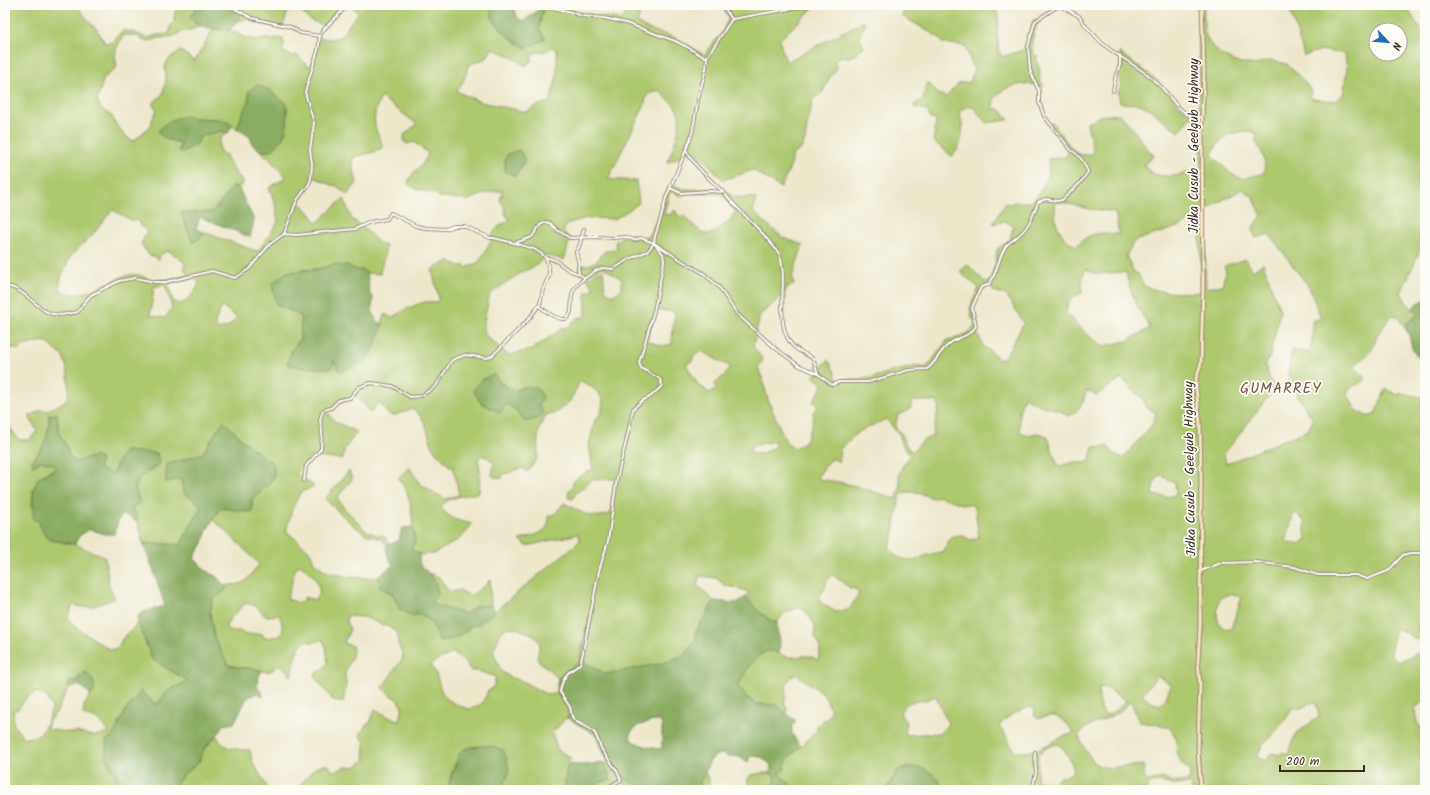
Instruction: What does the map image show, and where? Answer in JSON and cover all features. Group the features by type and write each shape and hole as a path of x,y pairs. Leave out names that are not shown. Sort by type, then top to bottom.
{"street":[{"path":"228,5 252,18 291,27 300,33 320,36"},
{"path":"5,287 10,286 28,297 47,312 62,315 78,312 91,296 119,281 134,278 155,282 166,282 212,271 235,278 249,269 270,244 284,234 297,200 311,180 312,163 310,150 314,123 305,92 318,50 320,36 324,29 348,5"},
{"path":"545,5 547,7 568,11 582,16 604,18 626,23 675,41 702,56 707,57"},
{"path":"722,5 732,19"},
{"path":"539,306 554,317 560,319 568,317 571,310 573,292 585,278 603,268 614,269 627,260 648,251 654,243 670,188 692,134 706,69 707,57 732,19 812,5"},
{"path":"944,5 947,7 959,8 977,5"},
{"path":"514,243 532,237 540,225 546,222 550,223 557,230 570,238 626,237 634,240 641,238 654,243 703,273 720,287 736,314 798,365 818,374 832,385 839,382 872,381 909,370 923,370 930,367 949,343 963,338 975,329 976,326 972,308 981,286 985,286 991,282 1006,245 1029,226 1038,202 1046,199 1057,201 1062,200 1080,183 1088,172 1084,161 1071,150 1044,116 1039,102 1039,91 1030,70 1028,47 1035,21 1059,5 1079,16 1092,33 1112,51 1147,74 1185,113 1195,117 1202,117"},
{"name":"Jidka Cusub - Geelgub Highway","path":"1201,790 1198,750 1200,684 1198,661 1201,571 1200,423 1196,379 1201,363 1203,288 1202,117 1204,74 1202,5"},
{"path":"1113,91 1116,74 1120,65 1120,55"},
{"path":"686,150 694,164 724,192 779,253 782,274 782,303 785,331 792,344 800,351 814,359 818,374"},
{"path":"670,188 681,193 709,191 724,192"},
{"path":"284,234 297,236 314,232 355,229 370,222 387,219 391,214 416,226 439,230 454,226 464,226 490,238 514,243 539,251 546,258 549,268 549,276 543,289 539,306 528,320 492,356 487,358 465,355 452,360 436,386 425,395 410,398 392,386 371,383 359,387 350,398 339,400 331,408 324,410 320,420 322,431 321,449 306,466 304,481"},
{"path":"579,273 579,264 576,252 584,229"},
{"path":"603,790 621,780 602,750 595,733 577,722 572,717 570,707 560,692 561,684 566,674 578,667 581,662 599,571 608,541 617,478 633,409 662,386 660,379 641,368 639,363 654,311 664,261 663,254 654,243"},
{"path":"546,258 552,259 572,272 579,273 585,278"},
{"path":"1201,571 1221,563 1256,562 1294,567 1318,575 1356,575 1366,579 1388,571 1403,555 1425,553"},
{"path":"1032,790 1036,773 1035,752"}],"green space":[{"path":"5,5 76,5 96,28 105,43 108,43 113,41 123,31 136,33 148,38 155,35 169,34 171,25 174,22 174,16 178,5 198,5 190,17 199,27 169,38 149,41 144,41 137,36 126,35 123,36 116,49 115,57 117,67 104,78 97,100 101,109 112,116 115,123 126,137 134,141 152,124 152,120 157,110 152,104 163,94 166,80 165,66 168,60 181,51 195,61 213,29 230,30 246,38 261,40 268,38 272,40 274,38 283,39 284,45 282,51 294,57 296,54 309,67 316,54 317,38 330,39 340,37 358,13 352,5 489,5 492,16 500,28 512,39 526,48 545,39 539,28 543,10 540,5 569,7 575,11 591,15 623,19 626,13 618,5 642,5 637,23 645,28 673,37 705,55 721,35 729,17 719,5 815,5 779,40 786,62 864,21 865,26 861,31 860,36 864,47 860,49 857,54 849,57 842,56 834,61 834,64 838,65 825,88 818,96 814,98 809,114 805,140 801,149 792,155 792,162 781,188 753,170 723,180 699,154 689,152 667,163 678,130 678,112 660,90 650,93 646,97 645,104 608,179 636,181 639,203 615,219 587,218 569,223 563,231 570,239 564,260 545,255 537,265 520,273 490,294 484,321 485,335 508,355 531,350 563,328 569,327 577,318 586,315 586,292 594,290 587,279 603,270 605,291 613,295 622,289 622,279 603,267 585,276 580,270 581,265 589,264 598,260 605,251 617,250 615,242 624,236 637,238 648,236 661,213 667,190 674,185 683,189 725,190 734,197 756,198 753,212 783,238 803,245 792,277 794,285 787,287 785,293 760,315 753,346 763,360 758,367 768,400 786,442 795,448 806,441 812,425 814,415 812,413 818,407 813,402 823,385 813,376 828,360 835,372 837,380 871,378 917,366 924,368 929,365 947,340 967,334 973,328 975,323 970,309 979,288 960,272 967,264 985,282 989,282 995,266 997,249 1010,240 1013,226 1005,221 993,224 1005,203 1031,202 1039,193 1047,177 1049,165 1048,159 1066,157 1069,148 1050,126 1052,122 1076,152 1086,155 1093,153 1087,122 1093,121 1098,116 1119,114 1129,124 1154,156 1144,164 1150,171 1166,176 1175,176 1187,173 1195,177 1201,175 1200,119 1189,117 1179,132 1143,105 1120,102 1118,92 1121,85 1119,76 1122,60 1119,52 1157,80 1182,108 1199,116 1199,5 1204,5 1204,30 1208,41 1221,55 1235,62 1255,65 1270,60 1287,64 1310,89 1312,99 1335,101 1343,95 1347,69 1345,54 1321,50 1304,56 1291,13 1282,5 1405,5 1425,36 1425,239 1401,293 1406,302 1418,314 1404,326 1397,316 1392,315 1378,334 1371,351 1355,365 1355,368 1366,378 1350,388 1347,393 1355,409 1366,416 1375,414 1386,389 1397,395 1401,393 1420,397 1425,394 1425,646 1399,629 1396,630 1391,655 1398,662 1425,650 1425,700 1415,708 1415,715 1417,722 1425,732 1425,790 1191,790 1191,784 1175,785 1155,782 1151,783 1147,790 944,790 938,778 898,770 886,790 794,790 794,788 779,773 784,770 787,760 818,729 816,727 823,720 827,720 831,711 824,694 796,674 788,681 786,687 784,703 787,709 787,714 776,705 757,704 746,697 744,692 737,687 750,665 759,655 765,652 772,651 788,657 809,656 818,660 820,652 819,643 815,637 815,625 806,612 800,607 784,613 777,623 772,621 760,612 746,597 749,592 726,586 716,578 700,576 697,585 714,601 696,631 696,639 686,654 664,663 606,674 584,662 585,646 592,615 585,630 579,662 574,667 565,671 560,678 558,678 537,659 540,643 534,635 516,628 507,627 501,632 493,651 501,671 511,678 520,680 546,694 552,695 556,691 568,709 568,718 565,719 552,733 558,750 571,758 567,769 564,790 499,790 508,775 491,746 463,749 451,773 449,788 444,787 439,790 293,790 298,787 317,767 329,765 332,771 346,767 355,767 364,761 365,743 360,735 366,725 370,723 375,709 398,720 402,709 399,701 382,688 403,658 397,640 398,633 391,628 364,617 347,616 346,622 350,629 344,643 352,646 353,654 345,672 346,685 343,702 333,700 315,677 315,674 322,670 328,663 326,646 322,639 313,643 307,641 303,642 294,661 292,675 289,675 287,670 277,665 273,670 267,672 253,668 228,665 214,637 210,613 213,598 224,592 227,586 240,584 245,581 251,576 259,564 213,520 220,508 252,512 252,499 261,492 270,461 251,448 223,421 203,453 181,479 183,492 199,503 201,508 180,545 143,543 139,525 132,508 135,489 139,478 159,464 157,453 125,451 118,461 113,474 98,469 101,459 95,456 75,462 69,455 66,445 59,433 57,414 49,415 44,445 32,460 56,464 54,469 39,477 33,490 32,505 42,528 64,543 75,544 100,554 105,558 109,586 115,598 88,607 73,604 68,618 75,627 109,649 116,649 122,639 138,623 152,659 188,681 169,690 156,705 141,691 126,710 115,732 106,758 115,775 118,786 122,790 5,790 5,421 19,440 29,440 37,431 29,416 41,410 46,411 60,404 67,398 69,389 67,371 63,357 52,346 44,341 22,346 18,350 14,348 5,348 5,124 12,116 5,110","holes":["552,47 557,50 557,76 550,102 539,105 526,112 481,102 458,92 457,90 464,79 468,65 487,58 492,48 508,55 526,66 531,61 533,53 546,51","249,90 274,95 286,103 287,124 283,134 271,151 261,151 286,177 269,188 275,203 278,222 259,250 256,251 206,233 193,243 181,213 213,212 233,186 238,187 242,185 242,181 226,156 219,150 220,138 228,133 209,133 179,150 181,143 166,139 187,116 198,119 218,119 237,129 249,100","381,97 417,124 404,135 404,142 408,144 414,142 428,153 424,162 409,179 408,184 416,189 436,194 439,197 465,199 466,201 489,192 503,191 500,200 504,206 506,216 509,217 509,221 499,226 491,236 492,240 479,262 466,268 464,265 461,267 450,261 437,266 432,270 439,298 437,302 424,302 408,308 392,318 385,314 374,349 334,360 331,369 299,367 291,352 300,339 301,318 298,314 277,305 272,284 303,270 325,268 334,264 342,266 347,265 367,273 380,274 386,246 379,243 351,218 344,198 317,223 309,212 298,202 310,186 314,177 337,186 347,195 357,183 352,162 354,157 374,152 384,147 377,134 375,117","1250,131 1256,134 1256,142 1264,158 1264,173 1242,179 1231,174 1212,155 1217,146 1228,135","524,163 515,175 505,171","1243,189 1253,197 1262,216 1252,230 1256,238 1269,234 1309,287 1321,318 1312,321 1313,334 1310,352 1291,350 1288,375 1295,384 1296,393 1313,420 1308,430 1226,464 1224,454 1274,389 1265,366 1270,356 1280,311 1263,263 1253,271 1246,259 1227,265 1224,267 1226,271 1222,285 1206,288 1204,213 1213,206","670,191 681,196 684,194 707,194 710,192 713,194 720,194 734,209 736,214 734,214 715,232 705,234 683,216 679,217 675,210 669,215 664,214","1061,202 1090,209 1115,212 1119,234 1106,233 1092,235 1076,246 1070,243 1062,234 1058,228 1055,216 1056,203","113,210 131,220 136,220 147,232 141,244 149,255 158,260 162,254 169,251 185,263 184,269 189,275 165,280 156,280 138,275 129,275 121,277 93,290 75,294 66,293 59,288 61,278 70,257 95,232","1199,215 1201,292 1172,292 1151,289 1144,286 1138,274 1134,272 1126,256 1134,241 1181,226","1085,269 1098,274 1126,272 1135,302 1150,328 1127,341 1108,345 1106,347 1090,337 1066,314 1068,303 1074,297 1082,293 1082,281","194,278 199,283 190,297 181,304 174,302 168,284","163,285 166,287 172,308 165,318 150,315 154,287","990,285 993,291 1006,295 1024,323 1005,357 999,360 993,353 983,346 977,332 978,323 972,309 981,290","222,307 237,318 229,326 219,330 215,326 216,319","656,310 675,312 672,344 662,346 647,341","701,351 730,366 725,375 715,384 716,389 708,393 705,389 699,386 686,364 692,361 693,357","495,374 499,382 514,391 523,387 526,422 516,410 507,404","1121,378 1144,401 1145,406 1156,413 1152,425 1123,458 1114,454 1107,446 1093,447 1089,462 1073,462 1058,466 1047,436 1037,433 1028,435 1020,432 1019,412 1024,397 1040,405 1061,411 1068,416 1078,409 1084,399 1086,391 1097,395","580,381 598,392 603,401 601,413 595,420 589,445 593,469 579,476 575,480 569,491 568,498 573,499 576,493 592,480 615,479 610,514 598,516 590,515 582,513 564,503 555,514 548,516 549,522 544,530 540,533 519,540 527,546 578,534 580,541 478,625 470,626 467,631 439,640 430,621 422,615 411,616 400,610 393,594 381,588 378,577 354,577 331,573 314,563 308,550 286,531 292,509 300,493 314,486 296,474 306,464 310,457 343,459 344,450 357,432 334,421 327,411 334,409 340,402 351,399 355,396 365,405 370,413 379,402 387,413 392,416 413,409 418,413 424,422 434,450 449,466 453,466 459,495 445,499 420,484 409,467 399,477 399,480 406,489 411,507 415,541 411,550 422,555 434,554 458,540 465,534 472,524 454,519 441,507 452,499 479,493 480,469 478,460 480,455 487,457 494,463 492,475 494,477 502,478 504,474 522,468 528,472 538,457 539,429 547,414 554,414 570,401","913,401 934,401 938,403 939,405 933,436 924,440 912,452 904,442 902,434 895,427 898,415 910,409","886,419 900,435 901,443 910,455 902,467 899,475 900,487 896,499 848,484 820,480 818,476 830,460 835,459 838,462 840,449 858,432","774,441 775,443 775,447 760,454 752,453 750,450 752,446","1161,474 1165,478 1175,482 1176,495 1166,497 1152,495 1154,483","905,492 917,492 933,498 939,496 962,504 972,505 975,508 979,537 970,540 963,535 953,536 948,540 944,551 925,556 915,561 899,558 894,554 889,546 893,537 900,495","1296,513 1305,522 1305,533 1307,539 1300,544 1294,542 1289,544 1286,542 1293,515","301,565 314,576 320,593 315,600 304,597 304,601 299,603 287,599 296,567","833,575 850,588 853,588 859,594 849,610 836,612 823,604 818,598 824,590 827,581","1230,594 1242,597 1231,629 1225,629 1219,623 1217,613 1220,598","246,603 256,606 265,616 280,615 283,630 280,636 265,638 261,633 245,635 240,631 228,631 226,626 230,619","454,652 456,656 465,662 471,671 478,671 496,677 493,688 488,691 482,704 469,709 451,702 444,695 431,665 437,660","86,672 94,691 84,705 83,715 92,717 99,721 109,733 93,736 76,732 73,733 47,729 49,721 56,713 68,688 69,682 75,681","1158,676 1171,685 1166,698 1160,705 1148,701 1142,694","1099,687 1106,688 1126,700 1114,712 1104,715 1099,703","37,692 47,697 52,708 46,724 40,733 30,738 24,738 14,726 13,711 18,709 27,697","936,696 948,724 940,733 906,735 905,730 907,724 900,713 905,705 910,702 926,700","1131,701 1139,722 1162,725 1170,728 1177,740 1176,753 1183,765 1190,772 1189,781 1174,782 1163,778 1147,781 1145,780 1143,765 1111,768 1102,767 1094,762 1078,735 1087,727 1118,713","1316,701 1319,717 1295,734 1289,755 1282,752 1281,755 1271,753 1266,761 1257,756 1262,746 1282,724 1292,708 1301,708","1030,707 1034,708 1035,716 1038,719 1050,716 1059,717 1074,733 1027,752 1014,751 1006,735 999,727 1013,714","1058,744 1064,749 1074,771 1064,777 1060,777 1054,783 1037,781 1038,755 1042,751"]},
{"path":"198,5 243,5 238,21 230,30 226,30 199,27 190,17"},
{"path":"243,5 344,5 323,25 310,20 297,8 292,6 287,14 282,28 247,19 238,21"},
{"path":"489,5 513,5 518,18 523,21 531,16 541,6 543,10 539,28 545,39 526,48 521,45 500,28 493,18"},
{"path":"906,5 995,5 999,22 997,32 999,52 1002,57 1023,50 1029,37 1034,19 1038,21 1031,44 1033,54 1038,57 1036,60 1040,70 1040,79 1043,86 1028,84 1012,86 998,94 994,100 993,108 1001,110 1009,120 986,123 973,106 960,110 962,136 958,149 952,156 933,141 936,120 931,119 927,110 914,107 916,103 922,100 928,82 938,94 946,97 959,83 970,82 974,70 965,46 943,43 940,38 902,16"},
{"path":"257,85 272,91 274,95 286,103 286,129 281,141 271,151 261,151 252,144 248,135 237,129 249,100 249,90"},
{"path":"187,116 223,120 232,126 228,133 222,131 200,136 198,143 182,153 179,151 181,143 166,139 158,133 166,123"},
{"path":"519,150 525,160 515,176 505,171 505,160 508,154"},
{"path":"233,186 238,187 254,220 250,237 200,217 196,229 206,233 193,243 181,213 213,212"},
{"path":"334,264 342,266 347,265 367,273 370,294 373,297 372,310 376,321 383,324 374,349 364,363 339,372 334,360 331,369 299,367 287,364 291,352 300,339 301,318 298,314 277,305 272,284 287,272 318,269"},
{"path":"1425,300 1425,362 1413,351 1409,335 1404,326 1418,314 1413,308 1416,304"},
{"path":"495,374 499,382 514,391 523,387 536,387 542,395 543,400 539,404 543,414 540,418 526,422 516,410 507,404 500,413 480,402 473,390 483,379"},
{"path":"57,414 59,433 66,445 69,455 75,462 95,456 101,459 99,469 113,474 118,461 125,451 157,453 159,464 139,478 135,489 140,502 132,508 137,516 136,522 131,517 123,515 119,519 114,534 104,534 90,529 79,536 75,544 50,540 45,536 38,521 33,519 33,490 39,477 54,470 56,465 42,461 33,466 32,460 44,445 49,415"},
{"path":"223,421 251,448 274,465 274,476 268,485 252,499 252,512 220,508 207,530 203,543 194,558 205,570 217,577 227,586 224,592 213,598 210,613 214,637 228,665 253,668 262,671 259,677 258,689 262,691 263,697 257,693 247,698 234,723 223,725 220,732 212,739 202,752 199,762 183,775 173,790 122,790 118,786 115,775 106,758 106,741 115,732 126,710 141,691 156,705 169,690 188,681 152,659 138,623 137,617 143,612 165,606 143,543 180,545 201,508 199,503 183,492 181,479 166,482 166,465 203,453"},
{"path":"349,471 352,479 337,498 345,509 365,530 384,536 390,544 387,548 386,544 381,539 365,534 354,526 325,499"},
{"path":"413,527 415,541 411,550 420,554 420,565 432,578 437,590 438,595 431,602 438,606 465,614 476,606 491,605 495,611 478,625 470,626 460,635 452,639 439,640 430,621 422,615 411,616 400,610 393,594 381,588 378,577 393,565 387,554 388,546 399,540 402,528"},
{"path":"429,573 439,577 447,589 452,592 460,590 470,596 486,585 490,579 491,605 476,606 465,614 430,602 438,595 435,581"},
{"path":"746,597 760,612 777,623 777,630 780,640 779,653 769,651 754,660 746,671 738,687 744,692 746,697 757,704 776,705 796,721 792,727 792,734 800,746 787,760 784,770 779,773 795,788 794,790 774,790 775,776 770,773 771,765 762,757 750,756 748,762 737,756 727,757 725,754 717,755 712,759 701,781 699,790 647,790 641,788 622,776 612,762 609,762 593,733 568,718 568,709 556,691 558,678 560,678 579,662 589,617 592,614 585,646 584,662 606,674 664,663 686,654 696,639 696,632 714,601 736,603","holes":["654,721 660,721 662,725 662,749 638,744 631,740 630,733 637,726"]},
{"path":"86,672 95,686 90,696 84,688 80,686 68,688 69,682 75,681"},
{"path":"217,735 222,743 230,748 250,750 252,761 269,790 173,790 183,775 199,762 202,752"},
{"path":"478,746 491,746 503,750 508,766 508,775 499,790 450,790 449,783 459,757 458,755 465,749"},
{"path":"612,761 622,776 647,790 633,788 621,781 606,790 591,790 609,774 605,763"},
{"path":"605,763 611,780 599,783 591,790 564,790 566,771 569,764 582,765"},
{"path":"906,767 919,768 929,772 937,779 944,790 886,790 898,770"},
{"path":"705,771 711,790 699,790 701,778"},
{"path":"770,773 775,776 774,790 739,790 748,786 748,778 751,775"}],"district":[{"name":"GUMARREY","path":"1281,388"}]}
